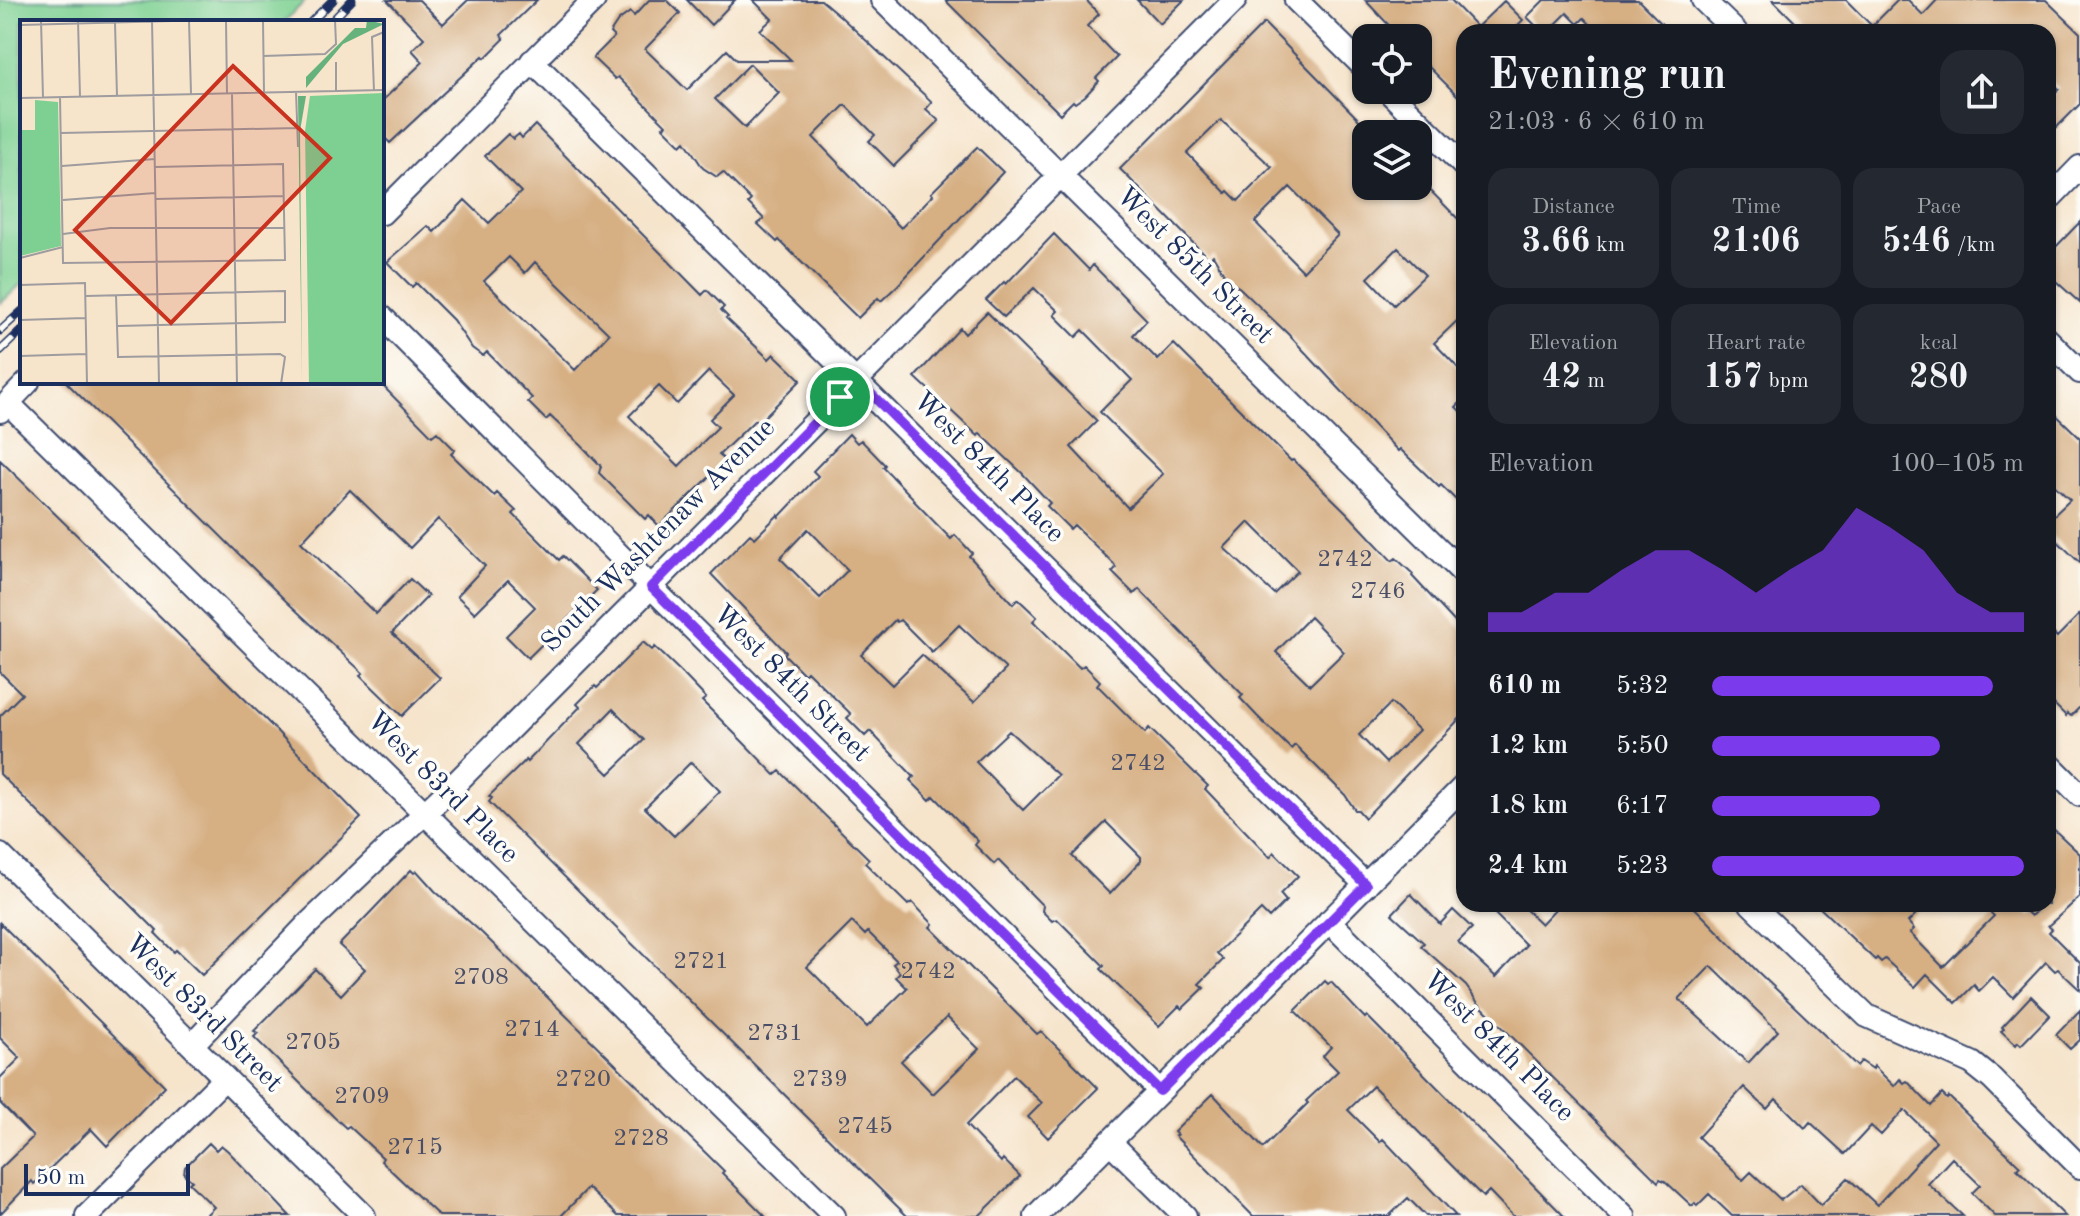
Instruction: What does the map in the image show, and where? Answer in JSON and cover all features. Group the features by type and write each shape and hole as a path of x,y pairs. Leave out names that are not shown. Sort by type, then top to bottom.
{"street":[{"path":"384,211 594,0"},
{"name":"West 85th Street","path":"882,0 1456,566"},
{"name":"South Washtenaw Avenue","path":"192,1045 307,925 651,587 1235,0"},
{"path":"1296,0 1352,55"},
{"path":"1703,0 1728,24"},
{"name":"West 84th Place","path":"532,61 1366,885"},
{"path":"1401,104 1456,158"},
{"path":"2056,192 2080,167"},
{"name":"West 84th Street","path":"384,319 1160,1091"},
{"path":"2056,348 2080,372"},
{"path":"4,407 26,384"},
{"name":"West 83rd Place","path":"4,407 424,813 834,1216"},
{"path":"2056,771 2080,795"},
{"path":"1036,1216 1456,794"},
{"name":"West 83rd Street","path":"0,855 364,1216"},
{"path":"1759,912 1867,1016 1972,1063 2080,1167"},
{"name":"West 84th Place","path":"1329,921 1624,1216"},
{"path":"87,1216 225,1078"},
{"path":"1110,1142 1185,1216"}],"green space":[{"path":"0,0 306,0 286,20 20,20 20,285 0,304"}],"building":[{"path":"387,0 419,0 443,24 468,0 537,0 501,35 504,39 485,58 483,56 390,143 384,137 384,99 423,62 412,50 424,38"},
{"path":"649,0 667,0 680,13 645,49 687,90 727,50 737,60 791,60 760,30 772,19 753,0 821,0 932,102 926,109 939,121 894,166 869,141 875,135 845,105 813,137 901,228 977,147 1003,172 898,285 881,301 878,298 858,318 779,240 777,242 758,224 764,219 748,203 751,200 723,172 717,177 703,168 685,141 681,145 663,127 666,125 618,77 615,79 593,58 614,37 610,33 618,21 630,12 634,16","holes":["750,64 779,93 745,128 715,99"]},
{"path":"687,0 735,0 711,25"},
{"path":"945,0 1086,0 1099,14 1087,26 1117,57 1096,78 1099,81 1085,96 1075,103 1073,101 1060,114"},
{"path":"1137,0 1184,0 1160,24"},
{"path":"1365,0 1451,0 1474,24 1456,24 1456,94 1432,70 1432,24 1388,24"},
{"path":"1544,0 1638,0 1662,24 1590,24 1584,18 1578,24 1567,13 1556,24 1534,24 1527,17"},
{"path":"1773,0 1846,0 1870,24 1797,24"},
{"path":"1898,0 1908,0 1923,15 1937,0 2046,0 2080,33 2080,104 2056,128 2056,92 2059,89 2056,86 2056,24 1874,24"},
{"path":"1504,1 1523,20 1519,24 1480,24"},
{"path":"1264,23 1359,120 1352,120 1352,200 1432,200 1432,192 1456,217 1456,322 1434,343 1456,366 1456,500 1400,449 1398,451 1288,334 1227,279 1213,255 1209,259 1120,169","holes":["1221,120 1272,167 1238,201 1187,153","1290,187 1338,235 1303,271 1255,222","1398,248 1425,275 1394,305 1368,278"]},
{"path":"535,125 702,295 707,290 724,307 721,310 726,318 769,359 774,354 801,380 758,423 755,420 719,455 726,461 659,526 649,515 645,519 599,473 601,466 582,446 550,416 546,420 528,402 532,398 487,352 483,356 472,348 453,320 416,283 412,287 387,262 428,226 434,232 465,200 489,223 521,192 485,156 508,134 513,139 519,134 522,138","holes":["509,257 525,273 535,262 609,334 575,370 484,281","709,371 734,395 710,419 718,427 679,466 629,416 659,386 677,404"]},
{"path":"2080,222 2080,303 2056,281 2056,247"},
{"path":"1054,234 1089,270 1093,265 1147,320 1133,335 1158,360 1174,344 1392,561 1396,558 1413,574 1456,623 1456,722 1365,818 1295,745 1291,749 1257,716 1240,698 1243,695 1139,589 1134,594 1112,572 1116,568 1114,564 1074,525 1070,529 1047,506 1050,503 1022,473 915,377 960,328 965,334 987,312 1097,421 1071,447 1128,508 1163,474 1100,412 1132,380 1083,330 1076,337 1054,315 1058,311 1034,288 1004,317 986,300 1004,282 1006,284","holes":["1249,522 1298,571 1274,594 1224,548","1310,617 1344,652 1310,685 1276,652","1391,703 1419,730 1386,763 1359,735"]},
{"path":"68,384 381,384 432,436 437,432 455,450 451,454 494,496 497,493 516,511 513,514 559,560 563,556 597,590 528,658 506,636 535,607 508,580 475,613 457,596 485,566 438,519 410,548 350,490 301,542 376,614 410,579 428,596 392,633 440,678 402,716 360,675 363,673 286,601"},
{"path":"2056,415 2080,438 2080,563 2056,540 2056,513 2070,500 2056,487"},
{"path":"849,434 857,443 861,440 951,539 955,535 972,553 969,556 1013,604 1018,599 1037,617 1033,621 1080,668 1084,665 1100,681 1097,685 1145,733 1149,728 1208,786 1205,789 1270,857 1274,852 1298,876 1280,894 1286,901 1269,918 1261,910 1217,953 1223,960 1199,984 1204,988 1159,1026 1101,969 1104,966 1057,919 1052,921 1042,911 1043,906 998,860 994,864 975,845 978,841 934,796 930,800 910,780 914,777 870,731 865,736 847,718 851,714 807,671 804,674 784,654 786,652 711,574 750,534 755,538 779,517 818,476 813,471","holes":["808,529 848,570 820,598 780,558","895,620 900,620 932,652 959,625 1006,669 974,702 922,655 892,685 861,655","1009,731 1058,775 1023,810 976,762","1106,822 1141,857 1141,861 1110,894 1072,856"]},
{"path":"0,460 266,720 361,818 202,975 176,950 174,952 155,933 157,931 0,774 0,716 22,694 0,672"},
{"path":"2080,614 2080,707 2071,716 2067,713 2066,716 2056,706 2057,637"},
{"path":"643,642 652,650 655,647 706,698 702,701 775,775 780,771 869,859 865,863 908,905 912,902 933,924 930,927 1037,1034 1041,1031 1098,1088 1048,1138 1028,1117 1042,1103 1014,1076 966,1125 1001,1162 1003,1159 1020,1176 979,1216 907,1216 489,802 492,798 489,796 580,707 577,704 595,686 597,688","holes":["613,709 644,740 609,774 579,744","691,762 720,791 674,836 645,808","852,922 865,935 868,932 897,961 893,964 900,973 896,977 907,988 867,1027 807,967","947,1017 979,1049 933,1094 901,1061"]},
{"path":"2056,832 2080,854 2080,897 2048,926 2052,929 2049,932 2080,963 2080,990 2046,962 2013,997 1993,977 1979,991 1974,985 1956,1003 1927,974 1915,987 1885,959 1881,962 1877,958 1875,960 1824,912 1918,912 1908,922 1914,929 1910,933 1943,967 1994,916 1990,912 2027,912 2031,916 2035,912 2056,912"},
{"path":"411,870 414,873 417,871 482,933 724,1171 722,1173 765,1216 618,1216 588,1188 561,1216 439,1216 381,1161 383,1158 349,1126 346,1128 334,1117 254,1037 258,1033 254,1031 315,969 341,995 365,969 339,945"},
{"path":"1411,894 1440,924 1453,910 1472,928 1458,942 1496,977 1526,945 1495,912 1528,912 1541,924 1552,912 1699,912 1857,1066 1861,1061 1873,1069 1874,1066 1894,1086 1900,1079 1904,1083 1907,1081 1931,1106 1942,1094 1947,1099 1949,1097 2020,1166 2017,1169 2065,1216 1995,1216 1972,1193 1980,1185 1952,1158 1928,1184 1963,1216 1732,1216 1709,1194 1697,1206 1695,1203 1692,1206 1665,1181 1660,1179 1658,1182 1478,1003 1466,986 1421,946 1424,943 1392,914","holes":["1711,966 1778,1031 1748,1063 1679,999","1744,1087 1767,1109 1776,1099 1805,1128 1810,1122 1845,1154 1871,1126 1881,1135 1904,1110 1936,1141 1877,1205 1848,1178 1821,1205 1801,1184 1781,1200 1751,1172 1743,1180 1698,1137"]},
{"path":"0,923 165,1086 107,1146 91,1129 0,1214 0,1169 33,1137 0,1103 0,1078 20,1058 0,1038"},
{"path":"1325,981 1328,984 1331,982 1365,1018 1367,1016 1564,1216 1513,1216 1489,1191 1483,1197 1373,1086 1348,1110 1380,1142 1383,1139 1456,1216 1426,1216 1408,1198 1389,1216 1253,1216 1174,1132 1213,1094 1263,1148 1308,1103 1306,1101 1338,1071 1323,1056 1331,1047 1295,1011"},
{"path":"2031,996 2050,1015 2021,1045 2018,1042 2016,1045 2001,1031 2004,1029 2002,1027"},
{"path":"2080,1010 2080,1040 2070,1049 2056,1035"},
{"path":"209,1143 216,1150 221,1145 228,1151 290,1216 205,1216 214,1207 184,1174 185,1167"}],"railway":[{"path":"313,20 333,0"},
{"path":"333,20 352,0"},
{"path":"0,331 20,313"},
{"path":"0,351 20,332"}],"route":[{"path":"857,380 1366,885 1160,1091 651,587 840,397 857,380"}]}
